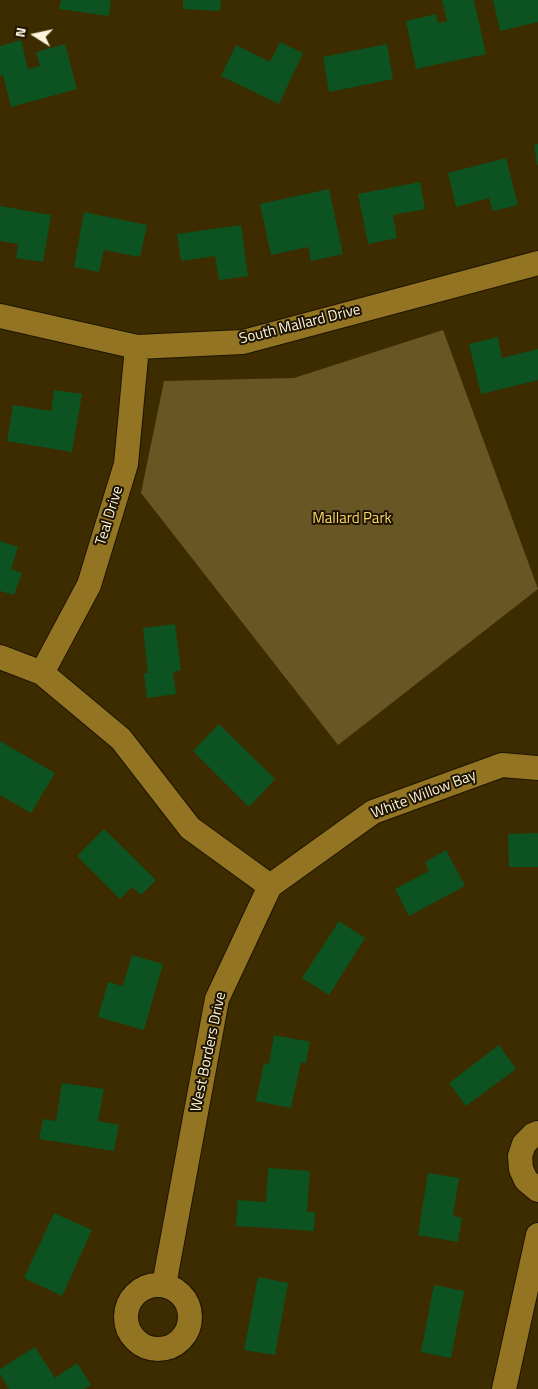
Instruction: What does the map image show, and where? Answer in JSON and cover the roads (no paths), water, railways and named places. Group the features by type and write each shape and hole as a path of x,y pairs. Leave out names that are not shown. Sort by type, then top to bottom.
{"street":[{"name":"South Mallard Drive","path":"0,316 137,347 243,342 538,263"},
{"name":"Teal Drive","path":"42,673 88,586 126,464 137,347"},
{"path":"0,657 42,673 122,739 190,828 270,886"},
{"name":"White Willow Bay","path":"270,886 373,812 502,765 538,768"},
{"name":"West Borders Drive","path":"164,1285 217,999 270,886"},
{"path":"538,1133 533,1135 524,1144 520,1156 521,1169 526,1180 538,1190"},
{"path":"504,1389 538,1235"}],"park label":[{"name":"Mallard Park","path":"352,519"}]}
